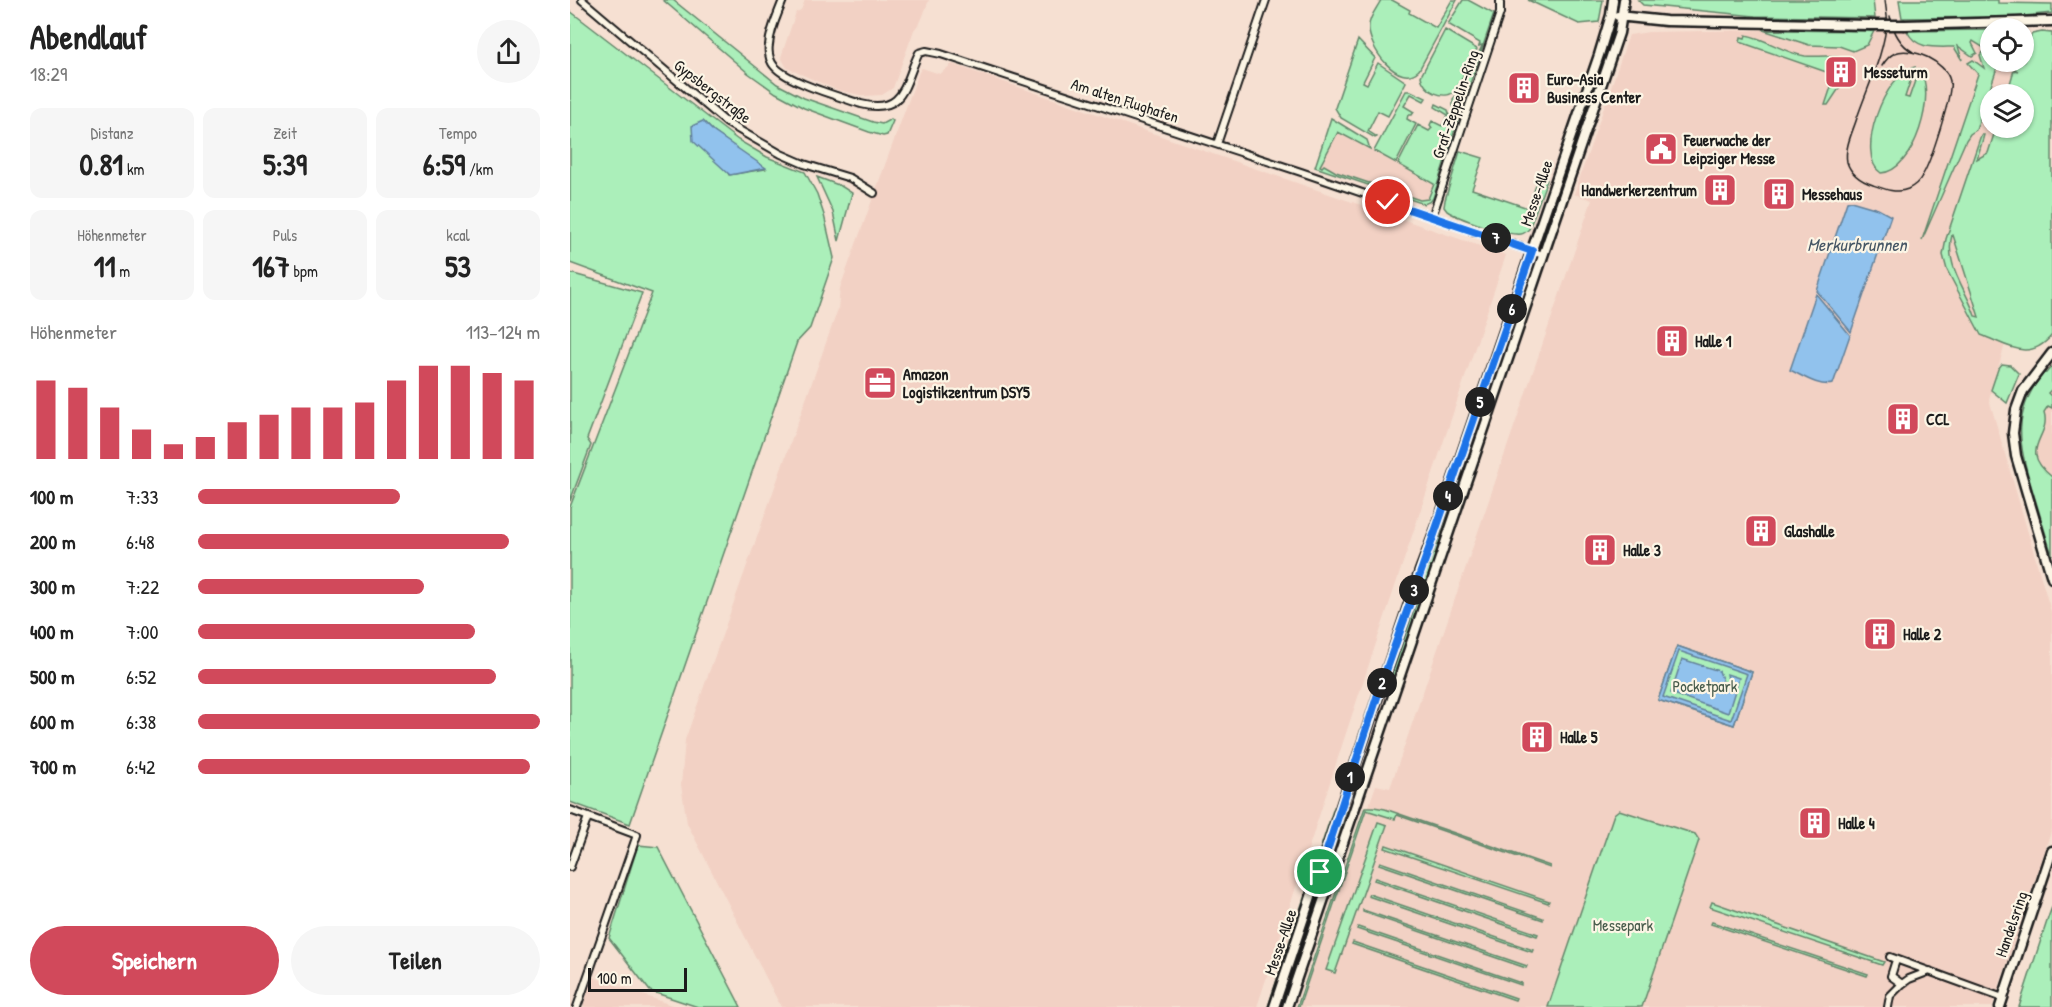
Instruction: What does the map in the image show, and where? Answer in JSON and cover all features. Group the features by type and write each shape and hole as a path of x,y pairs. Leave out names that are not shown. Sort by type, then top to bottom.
{"main road":[{"name":"Messe-Allee","path":"1274,1007 1352,771 1532,251 1611,15 1613,0"},
{"name":"Messe-Allee","path":"1287,1007 1618,37 1624,0"},
{"path":"1611,15 1666,21 1855,25 2052,21"},
{"path":"2052,353 2030,378 2023,391 2016,410 2013,433 2016,456 2052,578"},
{"name":"Handelsring","path":"2000,1007 2052,851"}],"street":[{"name":"Gypsbergstraße","path":"582,0 728,123 781,154 804,164 850,178 874,193"},
{"name":"Am alten Flughafen","path":"783,0 768,46 771,63 796,81 861,104 882,106 898,98 904,91 917,56 923,51 954,57 1543,255"},
{"path":"1217,144 1266,0"},
{"name":"Graf-Zeppelin-Ring","path":"1432,217 1500,13 1500,0"},
{"path":"570,810 637,835 577,1007"},
{"path":"570,867 588,817"},
{"path":"1902,984 1891,976 1893,958 2003,998"},
{"path":"1888,1007 1890,996 1902,984 1931,971"}],"shaded area":[{"path":"805,0 929,0 921,21 914,30 893,88 882,95 865,96 837,90 787,68 781,57 796,12 801,10"},
{"path":"1980,30 1980,72 2013,72 2010,84 1980,84 1980,138 1993,138 1988,153 1985,336 2005,344 1989,399 2052,615 2052,829 1992,1007 1299,1007 1376,785 1390,788 1592,200 1574,194 1629,35 1649,32"},
{"path":"952,64 1506,255 1257,1007 781,1007 687,823 681,785 685,740 838,309 840,288 919,72 922,68 940,74"},
{"path":"1338,131 1435,184 1431,196 1424,201 1336,172 1324,165 1319,166"},
{"path":"2052,362 2052,555 2024,461 2020,434 2025,402"},
{"path":"593,977 677,1007 583,1007"}],"green space":[{"path":"663,0 673,0 777,84 804,98 873,122 882,124 891,119 893,121 887,135 869,132 804,108 776,93 748,73"},
{"path":"1381,0 1392,0 1410,10 1409,13 1436,28 1452,0 1457,0 1419,70 1411,75 1402,75 1394,70 1373,45 1369,23"},
{"path":"1463,0 1468,0 1494,14 1461,110 1458,111 1453,106 1453,99 1459,92 1482,46 1448,24"},
{"path":"1528,0 1603,0 1599,22 1579,24"},
{"path":"1638,0 1873,0 1875,18 1755,16 1643,5"},
{"path":"1899,0 1998,0 1998,3 2052,4 2052,13 2014,17 1902,18"},
{"path":"570,11 738,140 767,157 805,172 817,194 834,258 810,328 797,342 630,824 570,802 570,507 652,293 570,263","holes":["703,121 714,132 765,169 729,175"]},
{"path":"1445,30 1477,49 1456,90 1441,95 1430,90 1421,76"},
{"path":"1763,30 1874,31 1867,45 1853,51 1839,46 1809,45"},
{"path":"1980,30 1980,45 1973,41 1977,53 1972,56 1958,46 1962,60 1954,47 1934,47 1921,44 1916,42 1907,31"},
{"path":"2052,33 2052,335 2035,348 2027,350 2009,347 1981,335 1947,270 1943,255 1946,239 1980,138 1983,138 1977,159 1988,153 1993,138 2034,138 2034,84 2010,84 2013,72 2034,72 2034,34","holes":["1952,235 1979,317 1975,316 1957,277 1951,257"]},
{"path":"1746,35 1805,56 1839,57 1849,63 1852,69 1828,105 1825,105 1835,75 1740,42 1741,37 1745,38"},
{"path":"1358,40 1375,58 1363,82 1367,84 1378,63 1406,82 1388,116 1378,111 1368,131 1377,137 1375,138 1341,118 1335,108"},
{"path":"1973,60 1980,65 1980,72 1996,72 1992,84 1980,84 1980,118 1976,130 1966,140 1922,240 1978,74 1968,63"},
{"path":"1915,67 1905,97 1909,98 1919,69 1924,80 1926,95 1920,129 1904,160 1893,169 1881,173 1873,163 1871,150 1872,133 1877,115 1893,83 1904,72"},
{"path":"1406,91 1426,98 1424,101 1411,94 1404,106 1414,112 1408,115 1407,119 1416,124 1396,163 1374,151"},
{"path":"1436,104 1448,110 1449,114 1454,117 1455,115 1459,117 1431,201 1424,204 1315,167 1331,118 1367,140 1370,149 1338,132 1320,166 1324,165 1336,172 1420,200 1428,199 1434,184 1398,164 1418,125 1429,131 1432,128 1430,125 1432,121 1442,126 1448,115 1435,107"},
{"path":"1460,151 1483,158 1472,189 1528,208 1539,177 1547,180 1526,232 1518,234 1501,231 1447,211 1444,207 1445,200"},
{"path":"817,177 852,193 839,241 833,212"},
{"path":"570,273 642,293 587,439 591,445 570,501"},
{"path":"1528,275 1530,276 1503,365 1393,687 1388,685 1418,598 1426,566 1440,532"},
{"path":"2002,364 2010,365 2019,374 2007,403 1991,390"},
{"path":"2052,366 2052,389 2048,393 2052,397 2052,408 2048,406 2044,412 2044,429 2036,451 2042,467 2052,477 2052,555 2023,457 2021,428 2022,414 2034,387 2044,372 2046,373"},
{"name":"Pocketpark","path":"1677,646 1752,672 1734,725 1658,700"},
{"path":"1334,807 1337,807 1271,1007 1268,1007"},
{"path":"1365,807 1385,809 1550,866 1550,868 1397,815 1395,819 1366,810 1299,1007 1297,1007"},
{"path":"1343,809 1347,811 1327,870 1320,900 1283,1007 1278,1007 1333,843"},
{"name":"Messepark","path":"1619,810 1695,834 1699,840 1642,1007 1548,1007 1614,814"},
{"path":"1378,822 1387,825 1335,973 1326,970"},
{"path":"638,845 658,847 741,1007 698,1007 650,991 609,938"},
{"path":"1386,845 1549,901 1548,903 1385,848"},
{"path":"1380,862 1543,918 1543,920 1379,864"},
{"path":"1375,878 1538,934 1537,936 1374,880"},
{"path":"1369,894 1533,950 1532,952 1368,896"},
{"path":"1712,902 1884,962 1882,965 1710,907"},
{"path":"2052,907 2052,1007 2019,1007 2049,915"},
{"path":"1363,910 1527,966 1526,968 1363,912"},
{"path":"1712,922 1868,974 1867,976 1711,924"},
{"path":"1358,927 1521,983 1521,985 1357,929"},
{"path":"1353,942 1516,998 1515,1000 1352,944"}],"water":[{"path":"703,121 714,132 766,168 730,175 693,141 692,126"},
{"name":"Merkurbrunnen","path":"1851,201 1878,209 1891,216 1851,332 1817,291 1847,202"},
{"path":"1816,294 1850,335 1833,384 1827,385 1790,370"},
{"path":"1677,646 1752,672 1734,725 1658,700","holes":["1679,651 1747,674 1731,720 1663,697"]},
{"path":"1682,659 1719,671 1725,687 1729,685 1727,674 1739,678 1728,713 1671,693"}],"tram line":[{"path":"1885,0 1888,24"},
{"path":"1890,16 1897,37 1913,52"},
{"path":"1882,66 1895,53 1910,52 1935,62 1947,74 1950,81 1945,114 1926,169 1918,182 1904,190 1886,189 1861,179 1851,171 1846,157 1849,140 1880,56 1887,18"}],"place":[{"name":"Messeturm","path":"1841,72"},
{"name":"Euro-Asia Business Center","path":"1524,88"},
{"name":"Feuerwache der Leipziger Messe","path":"1661,149"},
{"name":"Handwerkerzentrum","path":"1720,190"},
{"name":"Messehaus","path":"1779,194"},
{"name":"Halle 1","path":"1672,341"},
{"name":"Amazon Logistikzentrum DSY5","path":"880,383"},
{"name":"CCL","path":"1903,419"},
{"name":"Glashalle","path":"1761,531"},
{"name":"Halle 3","path":"1600,550"},
{"name":"Halle 2","path":"1880,634"},
{"name":"Halle 5","path":"1537,737"},
{"name":"Halle 4","path":"1815,823"}],"route":[{"path":"1320,872 1420,571 1532,251 1388,202"}]}
